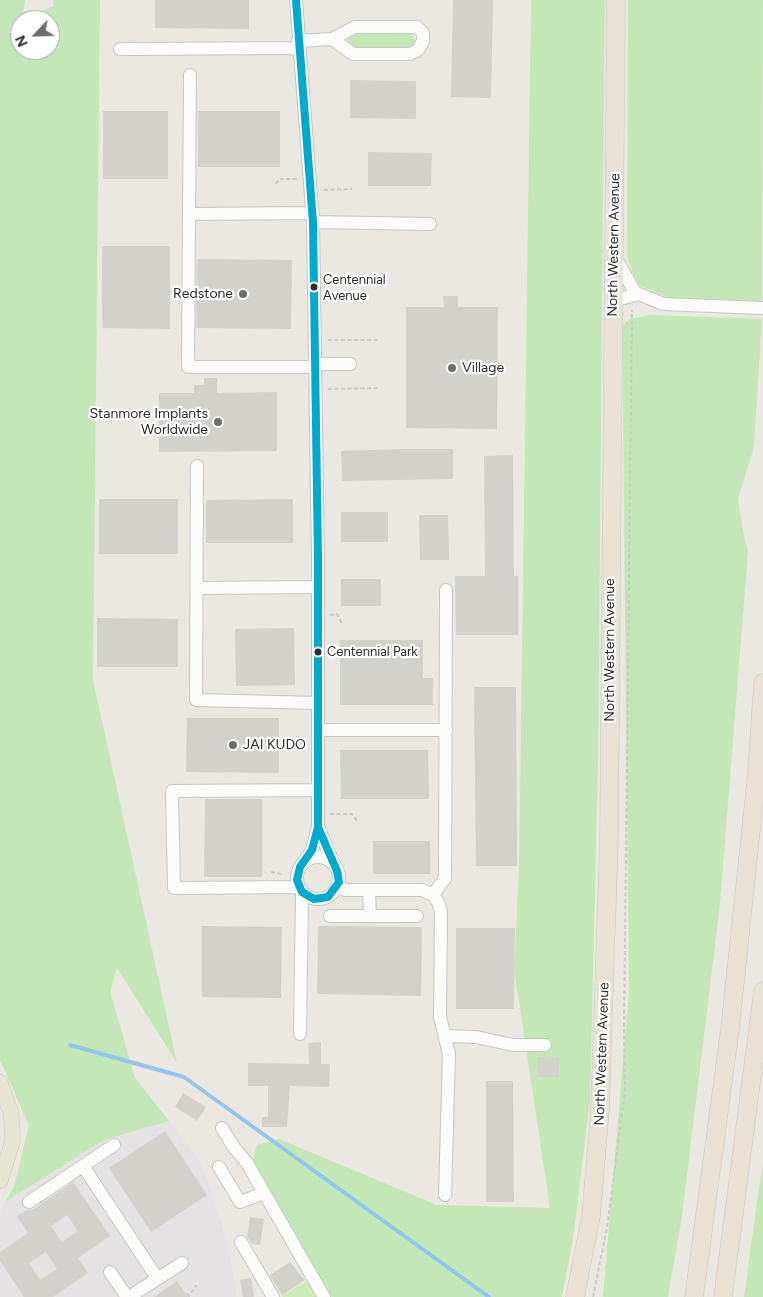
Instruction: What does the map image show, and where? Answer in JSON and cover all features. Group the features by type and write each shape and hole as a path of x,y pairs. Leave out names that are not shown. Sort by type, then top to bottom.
{"highway":[{"name":"North Western Avenue","path":"575,1297 592,1216 600,1110 609,838 616,0"},
{"path":"694,1297 730,1029 763,683"},
{"path":"723,1297 763,991"}],"main road":[{"path":"0,1082 11,1112 13,1140 0,1180"}],"street":[{"path":"296,0 313,218 318,587 318,827 312,850 297,873 300,889 300,1034"},
{"path":"120,49 299,45 332,39 355,26 417,27 422,33 423,41 418,50 410,54 353,54 332,39"},
{"path":"190,75 188,367 350,364"},
{"path":"189,214 430,224"},
{"path":"614,254 636,294"},
{"path":"613,301 639,294 663,304 761,308"},
{"path":"197,466 196,700 318,703"},
{"path":"197,588 318,587"},
{"path":"433,895 445,878 446,590"},
{"path":"318,730 446,730"},
{"path":"318,790 172,791 174,888 300,889 314,899 321,899 333,893 337,887 339,876 318,827"},
{"path":"305,861 317,857 330,861 335,866"},
{"path":"337,887 346,890 422,890 433,895 441,911 440,1017 449,1054 445,1195"},
{"path":"369,890 370,916"},
{"path":"330,916 416,916"},
{"path":"444,1036 476,1037 513,1045 545,1045"},
{"path":"222,1128 233,1146 247,1163 324,1297"},
{"path":"29,1202 114,1145"},
{"path":"83,1166 157,1278"},
{"path":"219,1167 240,1202 264,1193"},
{"path":"241,1242 273,1297"},
{"path":"110,1272 128,1297 182,1263"}],"path":[{"path":"276,184 279,179 352,189"},
{"path":"315,341 380,340"},
{"path":"316,389 380,388"},
{"path":"318,615 338,614 342,624"},
{"path":"318,814 352,814 358,822"},
{"path":"189,1297 188,1294 194,1290 196,1285"}],"shaded area":[{"path":"169,1121 197,1157 212,1191 228,1246 237,1297 0,1297 0,1213 5,1202 104,1140"}],"green space":[{"path":"0,0 25,0 23,10 10,10 10,60 60,60 60,10 44,10 54,6 53,0 100,0 93,680 177,1063 117,968 110,991 135,1078 169,1121 104,1140 5,1202 14,1187 29,1126 0,1060"},
{"path":"531,0 605,0 598,761 590,1101 573,1239 562,1297 332,1297 252,1162 257,1145 279,1139 437,1205 550,1208 514,969 519,870"},
{"path":"628,0 763,0 762,301 675,300 638,285 627,258"},
{"path":"357,30 411,32 415,41 413,46 408,49 355,48 348,40 349,34"},
{"path":"650,315 762,319 754,447 738,498 748,551 720,904 682,1216 668,1297 603,1297 629,991 622,326 630,319"},
{"path":"763,1163 763,1297 744,1297 756,1209"},
{"path":"307,1281 316,1297 282,1296"}],"building":[{"path":"155,0 249,0 249,29 155,28"},
{"path":"453,0 493,0 491,98 451,97"},
{"path":"350,80 416,81 416,119 350,118"},
{"path":"103,111 168,111 168,179 103,179"},
{"path":"198,111 280,111 280,167 198,167"},
{"path":"368,152 432,153 431,186 368,186"},
{"path":"102,246 170,246 170,329 102,328"},
{"name":"Redstone","path":"197,259 292,260 291,329 196,328"},
{"name":"Village","path":"443,296 458,296 458,307 498,307 497,429 406,428 406,307 444,307"},
{"name":"Stanmore Implants Worldwide","path":"204,378 217,378 217,393 277,392 277,451 159,452 159,393 194,393 194,385 204,385"},
{"path":"453,449 453,479 342,481 341,451"},
{"path":"513,455 514,576 518,576 518,635 456,635 455,576 485,576 484,456"},
{"path":"99,499 178,499 178,554 99,554"},
{"path":"293,499 293,543 206,543 206,500"},
{"path":"341,512 388,512 388,542 341,542"},
{"path":"419,515 448,515 449,560 420,560"},
{"path":"341,579 381,579 381,606 341,606"},
{"path":"97,618 178,619 178,667 97,667"},
{"path":"294,628 295,685 236,686 235,629"},
{"path":"340,640 423,640 423,678 433,678 433,705 340,705"},
{"path":"474,687 516,687 517,866 476,866"},
{"name":"JAI KUDO","path":"187,718 279,718 279,773 186,772"},
{"path":"340,750 428,750 429,799 341,799"},
{"path":"205,799 262,799 262,877 204,877"},
{"path":"373,841 430,841 430,874 373,874"},
{"path":"202,926 282,927 281,998 202,997"},
{"path":"318,926 422,927 421,996 317,994"},
{"path":"456,928 515,928 514,1009 456,1009"},
{"path":"321,1042 321,1064 330,1064 329,1087 290,1086 287,1127 262,1127 262,1117 268,1117 268,1086 248,1086 248,1063 309,1064 308,1043"},
{"path":"538,1057 559,1057 559,1077 538,1077"},
{"path":"486,1081 513,1081 514,1202 486,1202"},
{"path":"183,1093 206,1107 197,1121 175,1107"},
{"path":"165,1131 207,1195 151,1232 109,1168"},
{"path":"73,1182 110,1236 78,1258 88,1273 53,1297 24,1297 0,1261 0,1252 28,1233 17,1216 27,1210 34,1209","holes":["67,1215 78,1231 62,1242 51,1226","46,1252 57,1269 40,1280 29,1263"]},
{"path":"250,1217 264,1219 260,1245 252,1244 247,1237"},
{"path":"290,1262 305,1280 282,1295 270,1275"},
{"path":"251,1278 254,1297 243,1297 240,1280"},
{"path":"177,1281 188,1297 154,1297"}],"waterway":[{"path":"70,1045 184,1077 489,1297"}],"transit line":[{"path":"296,0 313,222 318,559 318,827"},
{"path":"318,827 337,871 339,882 328,897 314,899 302,892 297,880 300,867 312,850 318,827"}],"place":[{"name":"Centennial Avenue","path":"314,287"},
{"name":"Redstone","path":"243,294"},
{"name":"Village","path":"452,368"},
{"name":"Stanmore Implants Worldwide","path":"218,422"},
{"name":"Centennial Park","path":"318,652"},
{"name":"JAI KUDO","path":"233,745"}]}
